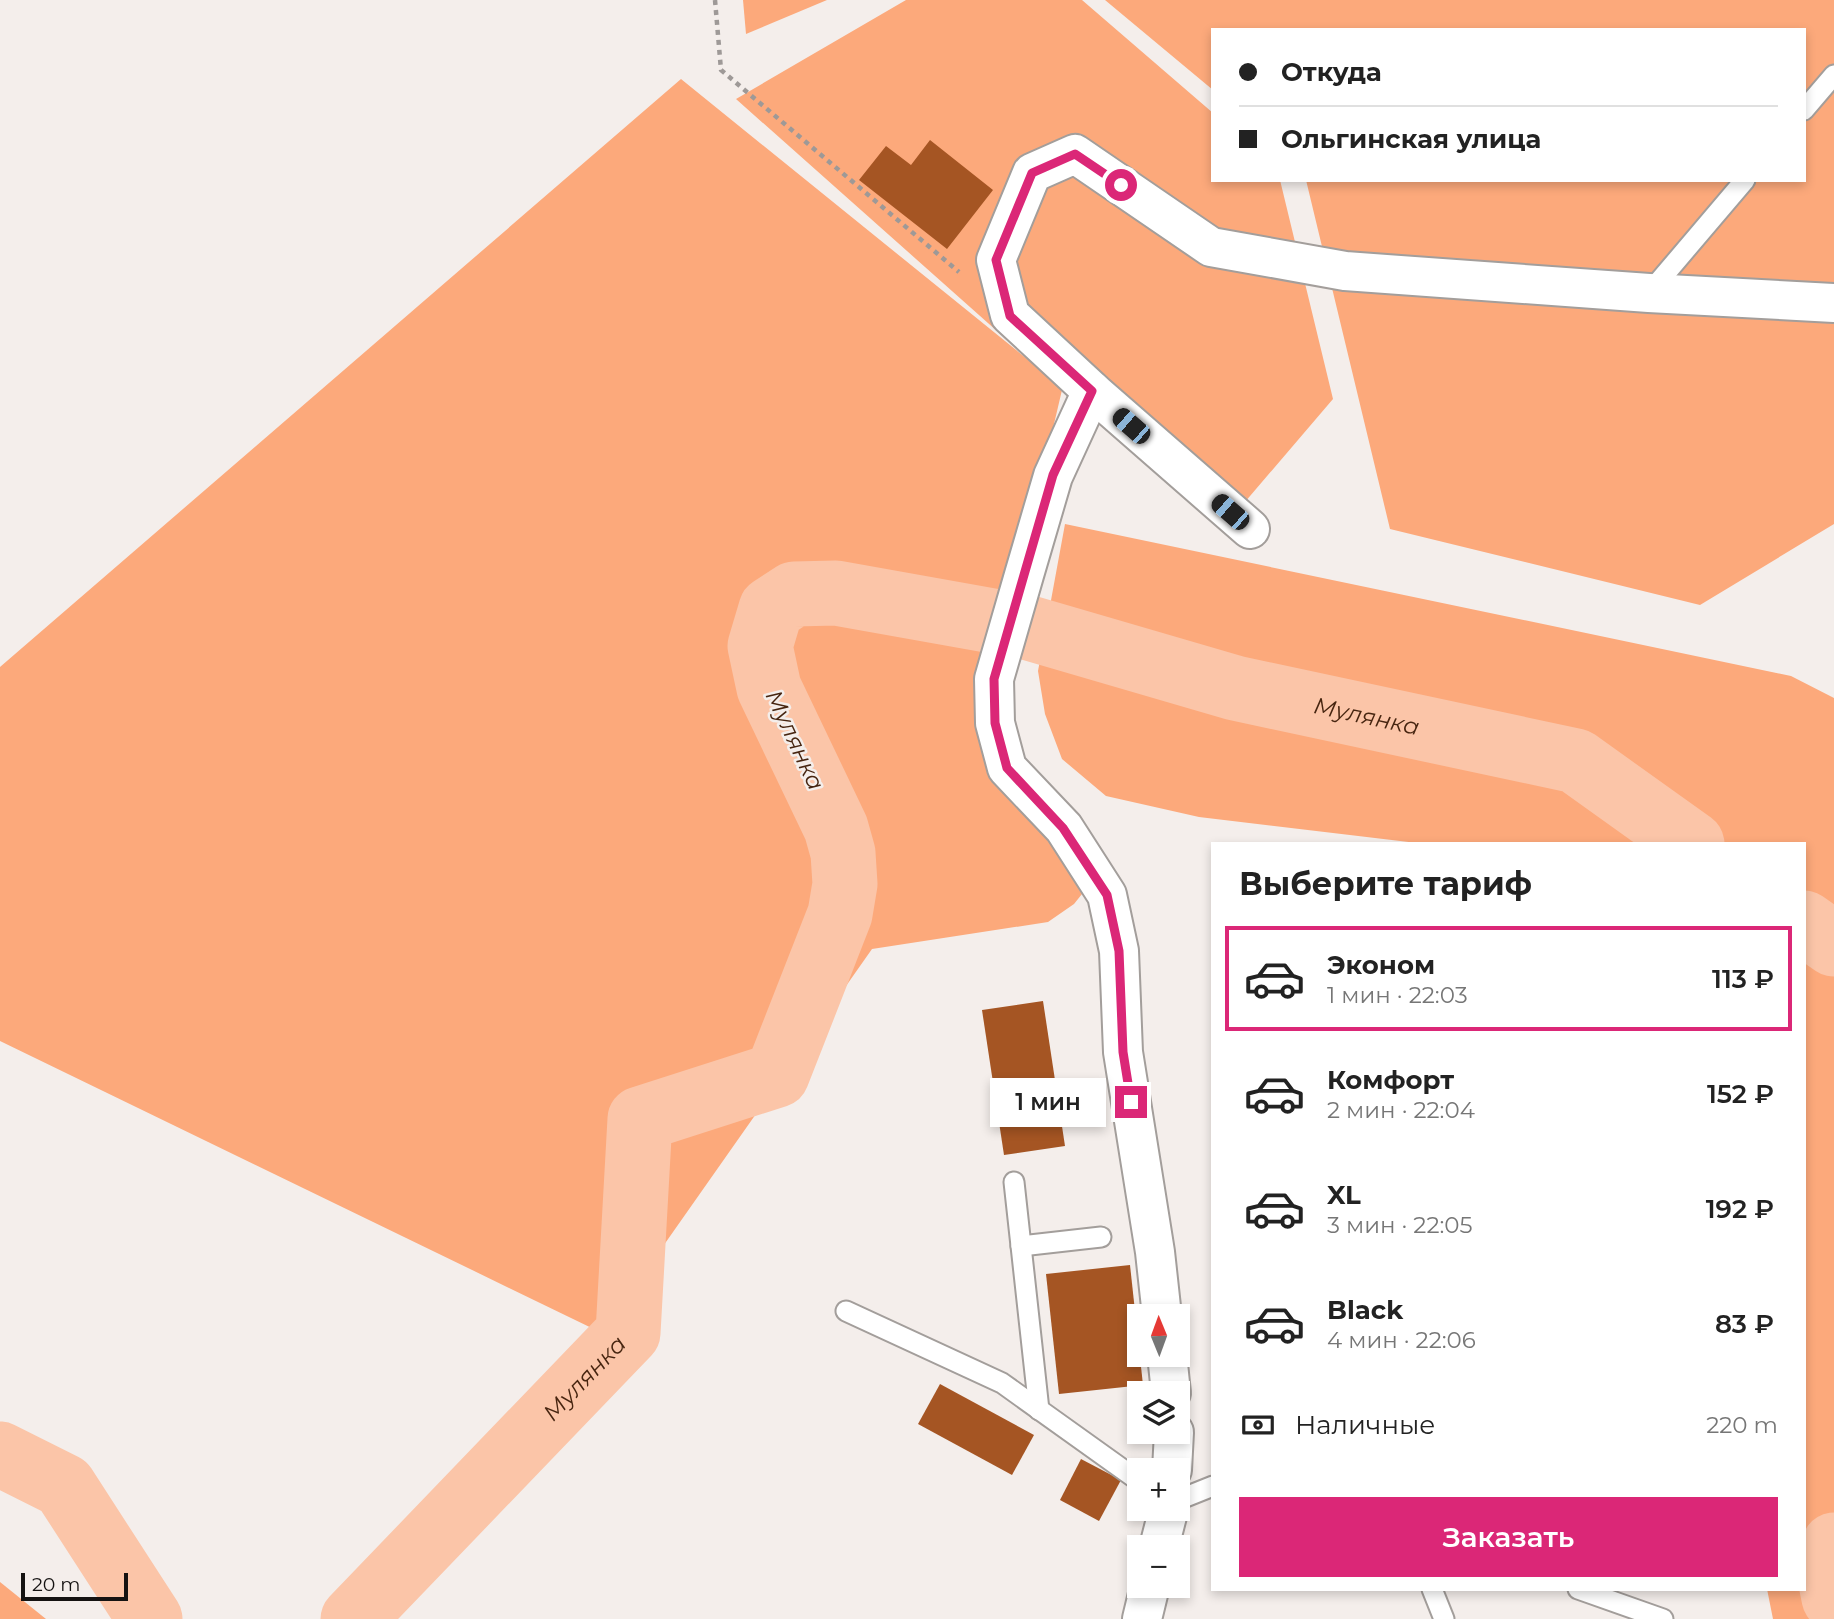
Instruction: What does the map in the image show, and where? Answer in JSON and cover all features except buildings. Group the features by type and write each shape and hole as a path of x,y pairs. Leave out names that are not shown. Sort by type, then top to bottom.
{"street":[{"path":"1250,529 1010,316 996,260 1032,173 1075,154 1211,247 1345,271 1649,293 1834,303"},
{"path":"1092,391 1053,475 994,679 995,723 1007,768 1063,828 1107,895 1119,951 1123,1052 1156,1252 1161,1304"},
{"path":"1142,1619 1147,1598"}],"lane":[{"path":"1806,108 1834,75"},
{"path":"1649,293 1743,182"},
{"path":"1014,1182 1039,1410"},
{"path":"1021,1246 1101,1237"},
{"path":"846,1311 1002,1383 1127,1472"},
{"path":"1190,1495 1211,1487"},
{"path":"1434,1591 1444,1619"},
{"path":"1584,1591 1663,1619"}],"path":[{"path":"715,0 721,70 1010,316"}],"shaded area":[{"path":"743,0 827,0 746,34"},
{"path":"906,0 1082,0 1211,111 1211,182 1280,182 1333,399 1221,530 1062,390 998,662 998,716 1094,879 1074,904 1048,922 872,949 602,1333 0,1041 0,667 681,79 1042,371 736,99"},
{"path":"1105,0 1834,0 1834,524 1700,605 1390,529 1306,182 1806,182 1806,28 1211,28 1211,88"},
{"path":"1065,524 1791,676 1834,698 1834,1619 1773,1619 1767,1591 1806,1591 1806,842 1409,842 1199,817 1106,796 1062,759 1045,714 1038,671"},
{"path":"0,1582 46,1619 0,1619"}],"waterway":[{"name":"Мулянка","path":"353,1619 628,1333 640,1119 777,1075 840,914 845,884 843,853 836,828 769,688 760,646 771,609 794,594 836,593 1026,627 1235,688 1576,761 1689,842"},
{"name":"Мулянка","path":"1806,924 1834,944"},
{"name":"Мулянка","path":"0,1454 64,1486 150,1619"},
{"name":"Мулянка","path":"1834,1545 1828,1568 1834,1598"}],"route":[{"path":"1121,185 1075,154 1032,173 996,260 1010,316 1092,391 1053,475 994,679 995,723 1007,768 1063,828 1107,895 1119,951 1123,1052 1131,1102"}]}
